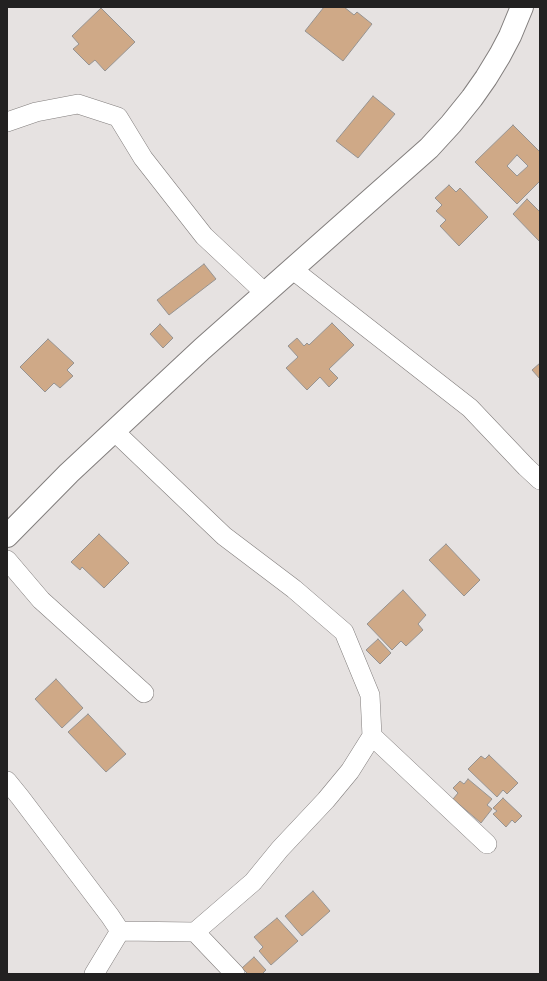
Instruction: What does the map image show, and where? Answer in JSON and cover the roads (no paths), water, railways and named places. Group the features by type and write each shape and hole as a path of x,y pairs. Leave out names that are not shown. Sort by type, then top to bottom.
{"street":[{"path":"7,536 69,473 202,349 429,148 472,98 490,72 510,36 522,7"},
{"path":"7,122 36,112 78,104 118,117 143,158 204,236 265,293"},
{"path":"292,269 470,408 540,480"},
{"path":"114,431 224,536 294,589 344,632 370,695 372,736 350,771 326,800 280,849 253,882 195,932 120,931"},
{"path":"7,560 41,600 144,693"},
{"path":"372,736 487,844"},
{"path":"7,781 120,931"},
{"path":"94,974 120,931"},
{"path":"195,932 235,974"}]}
